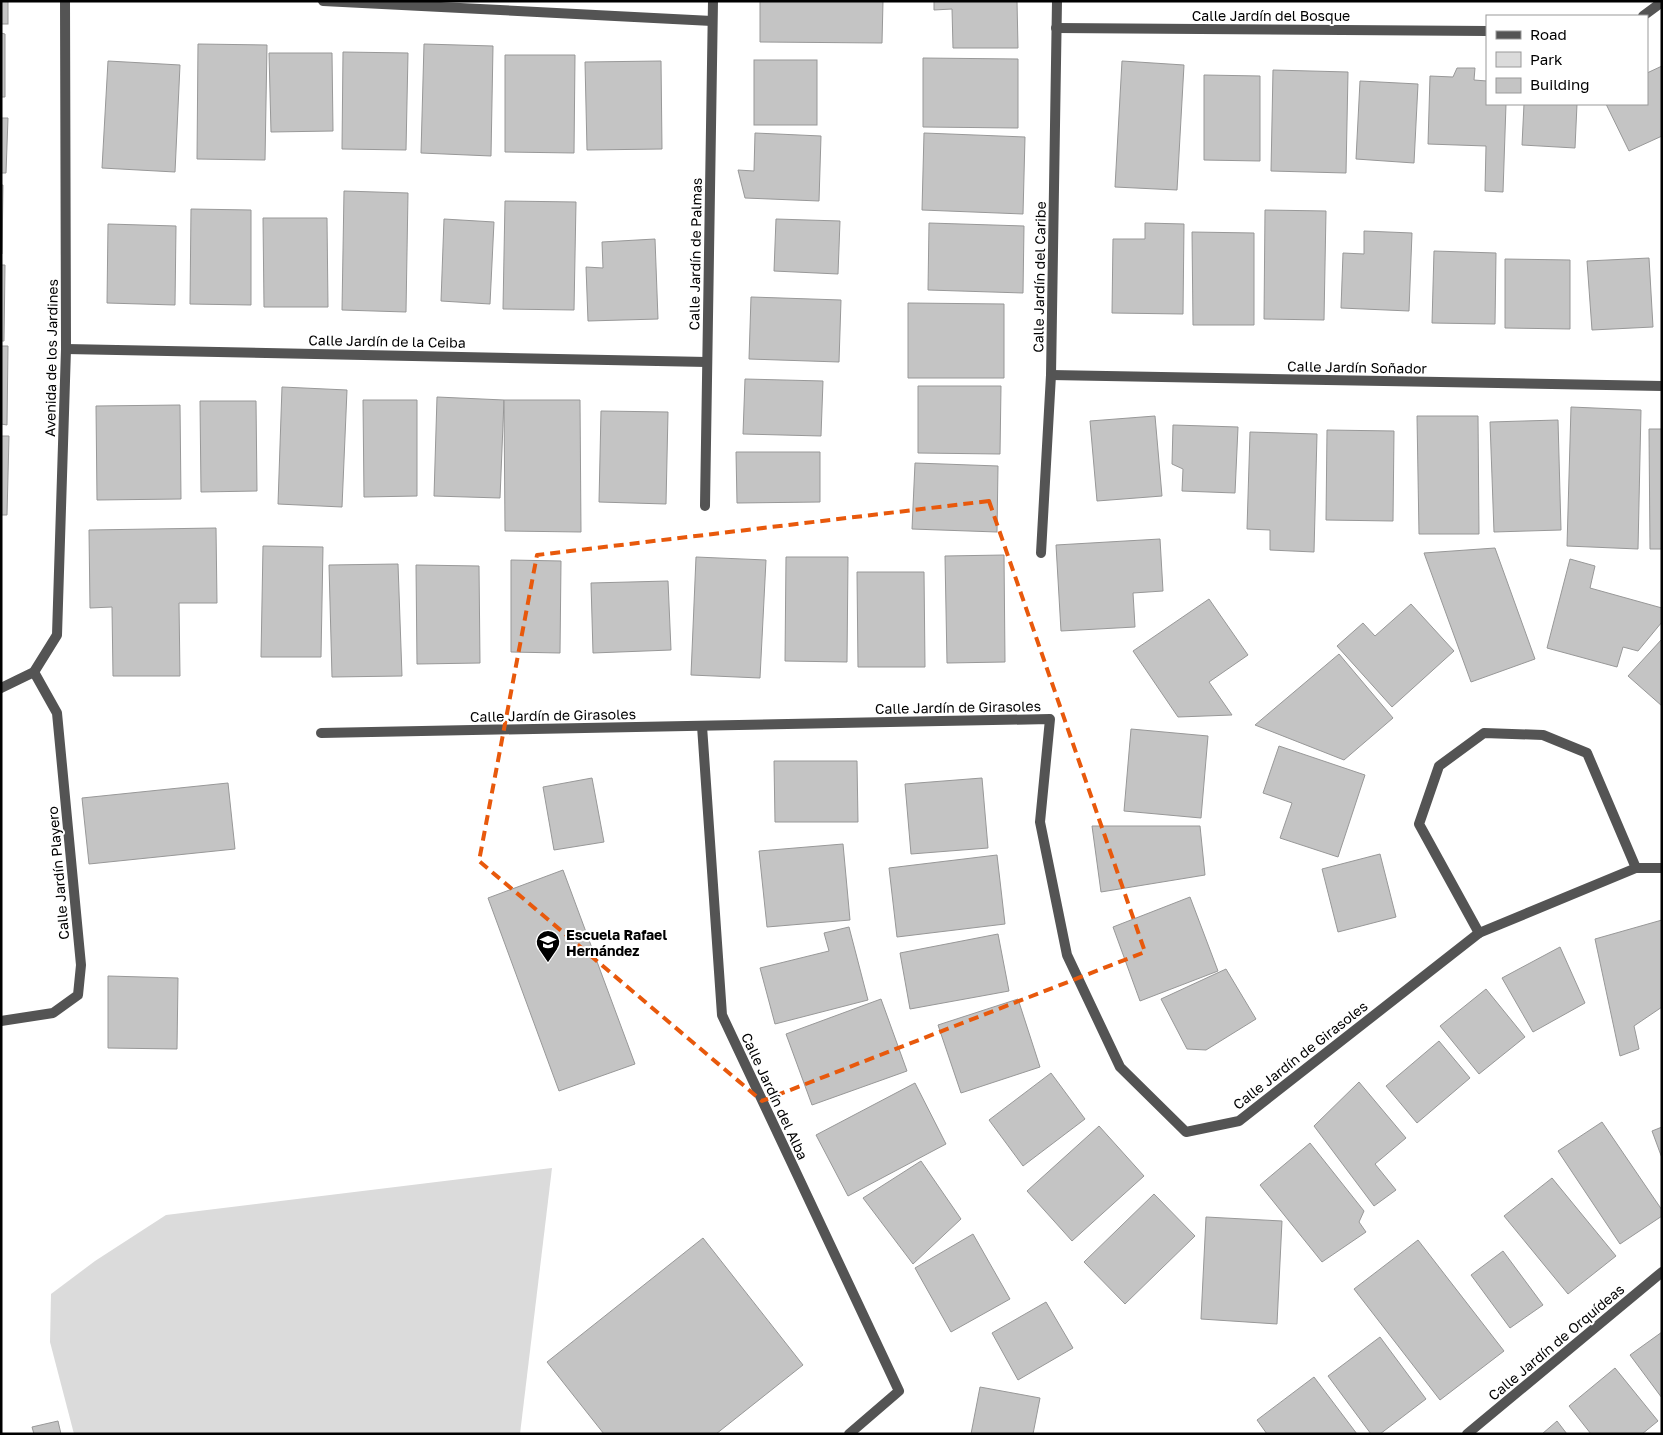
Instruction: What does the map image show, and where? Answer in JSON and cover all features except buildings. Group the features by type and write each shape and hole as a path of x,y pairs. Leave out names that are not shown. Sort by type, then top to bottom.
{"street":[{"name":"Avenida de los Jardines","path":"34,672 57,635 66,349 64,1"},
{"path":"323,1 712,21"},
{"name":"Calle Jardín de Palmas","path":"705,506 713,1"},
{"name":"Calle Jardín del Caribe","path":"1041,553 1051,375 1057,1"},
{"path":"1644,15 1662,2"},
{"name":"Calle Jardín del Bosque","path":"1056,28 1486,30"},
{"name":"Calle Jardín de la Ceiba","path":"66,349 707,362"},
{"name":"Calle Jardín Soñador","path":"1051,375 1662,386"},
{"path":"1,688 34,672"},
{"name":"Calle Jardín Playero","path":"1,1021 53,1013 78,995 81,965 57,713 34,672"},
{"name":"Calle Jardín de Girasoles","path":"321,733 1050,719 1040,822 1067,956 1120,1067 1186,1132 1239,1121 1479,933 1636,868 1662,868"},
{"name":"Calle Jardín del Alba","path":"702,726 722,1015 898,1391 848,1434"},
{"path":"1479,933 1419,824 1439,766 1484,733 1543,735 1587,753 1636,868"},
{"name":"Calle Jardín de Orquídeas","path":"1467,1434 1662,1272"}],"highlighted area":[{"path":"989,501 1145,952 762,1101 479,861 537,555"}],"green space":[{"path":"552,1168 520,1434 74,1434 50,1342 51,1294 95,1261 166,1215"}],"place":[{"name":"Escuela Rafael Hernández","path":"548,963"}]}
